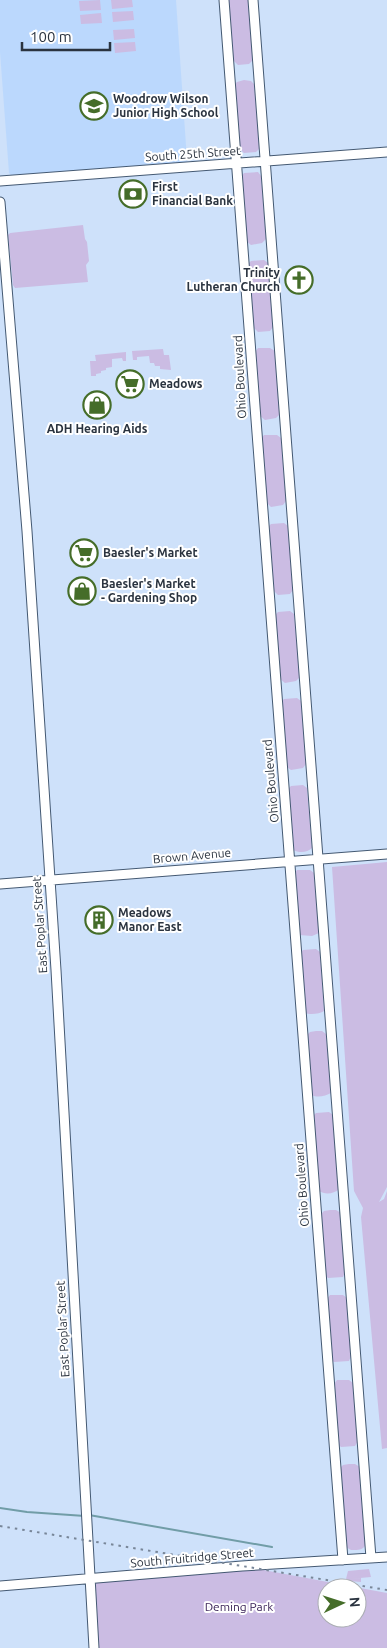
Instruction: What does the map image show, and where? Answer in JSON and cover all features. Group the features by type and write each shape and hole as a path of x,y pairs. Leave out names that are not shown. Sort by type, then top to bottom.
{"street":[{"name":"Ohio Boulevard","path":"224,0 343,1560"},
{"path":"253,0 370,1558"},
{"name":"South 25th Street","path":"0,181 387,152"},
{"name":"East Poplar Street","path":"0,202 27,531 56,970 94,1648"},
{"name":"Brown Avenue","path":"0,884 387,854"},
{"name":"South Fruitridge Street","path":"0,1586 387,1557"}],"shaded area":[{"name":"Woodrow Wilson Junior High School","path":"0,0 176,0 186,163 11,175 9,173 0,52"}],"green space":[{"path":"100,0 101,10 80,11 79,1"},
{"path":"111,0 132,0 133,7 112,9"},
{"path":"228,0 248,0 253,60 249,64 238,65 233,60"},
{"path":"133,11 134,20 113,22 112,12"},
{"path":"101,13 102,23 81,24 80,15"},
{"path":"134,29 135,38 114,40 113,30"},
{"path":"135,42 136,51 115,53 114,43"},
{"path":"244,80 251,81 254,84 260,148 256,152 244,153 239,148 234,85"},
{"path":"258,172 261,176 266,239 262,243 251,245 245,240 241,177 244,173"},
{"path":"83,225 89,261 86,265 88,282 15,288 13,285 8,235 10,233"},
{"path":"264,260 268,263 273,327 270,331 258,332 253,327 248,264 251,261"},
{"path":"258,348 270,348 275,351 280,414 276,418 265,420 259,415 255,352"},
{"path":"163,349 164,355 169,355 171,370 160,369 160,366 150,363 149,356 137,357 137,360 133,360 132,351"},
{"path":"126,352 126,361 123,361 122,358 112,359 112,367 106,368 101,373 96,374 96,376 91,376 90,361 96,361 95,355"},
{"path":"264,435 277,435 281,438 286,501 283,505 271,507 266,502 261,439"},
{"path":"284,523 288,526 293,590 290,594 278,595 273,590 268,527 271,524"},
{"path":"290,611 294,614 300,677 296,681 285,683 279,678 275,615 278,612"},
{"path":"297,698 301,701 306,764 303,768 291,770 287,767 281,702 284,699"},
{"path":"303,785 307,788 312,848 305,852 300,852 293,850 288,789 291,786"},
{"path":"387,862 387,1187 379,1202 384,1199 387,1191 387,1448 382,1449 361,1217 363,1208 354,1191 332,867"},
{"path":"297,870 310,870 314,873 319,933 312,936 299,935 294,874"},
{"path":"316,949 320,952 324,1011 310,1014 305,1013 300,953 303,950"},
{"path":"322,1031 326,1034 331,1093 324,1096 312,1095 307,1035 310,1032"},
{"path":"329,1112 333,1115 339,1189 332,1193 319,1191 313,1116 316,1113"},
{"path":"336,1210 341,1213 345,1272 343,1277 328,1278 325,1275 321,1214 324,1211"},
{"path":"330,1295 343,1295 347,1298 351,1356 349,1361 334,1362 331,1359 327,1299"},
{"path":"337,1380 349,1380 353,1383 358,1441 355,1446 341,1447 338,1444 334,1384"},
{"path":"355,1464 360,1467 366,1544 362,1549 358,1550 351,1550 346,1547 340,1468 343,1465"},
{"name":"Deming Park","path":"242,1566 317,1580 317,1628 367,1628 367,1589 387,1593 387,1648 96,1648 90,1579"},
{"path":"369,1569 371,1577 346,1578 348,1571"}],"waterway":[{"path":"0,1508 85,1516"},
{"path":"89,1515 272,1547"}],"railway":[{"path":"0,1526 387,1590"}],"place":[{"name":"Woodrow Wilson Junior High School","path":"94,106"},
{"name":"First Financial Bank","path":"133,194"},
{"name":"Trinity Lutheran Church","path":"299,280"},
{"name":"Meadows","path":"130,384"},
{"name":"ADH Hearing Aids","path":"97,405"},
{"name":"Baesler's Market","path":"84,553"},
{"name":"Baesler's Market - Gardening Shop","path":"82,591"},
{"name":"Meadows Manor East","path":"99,920"}]}
